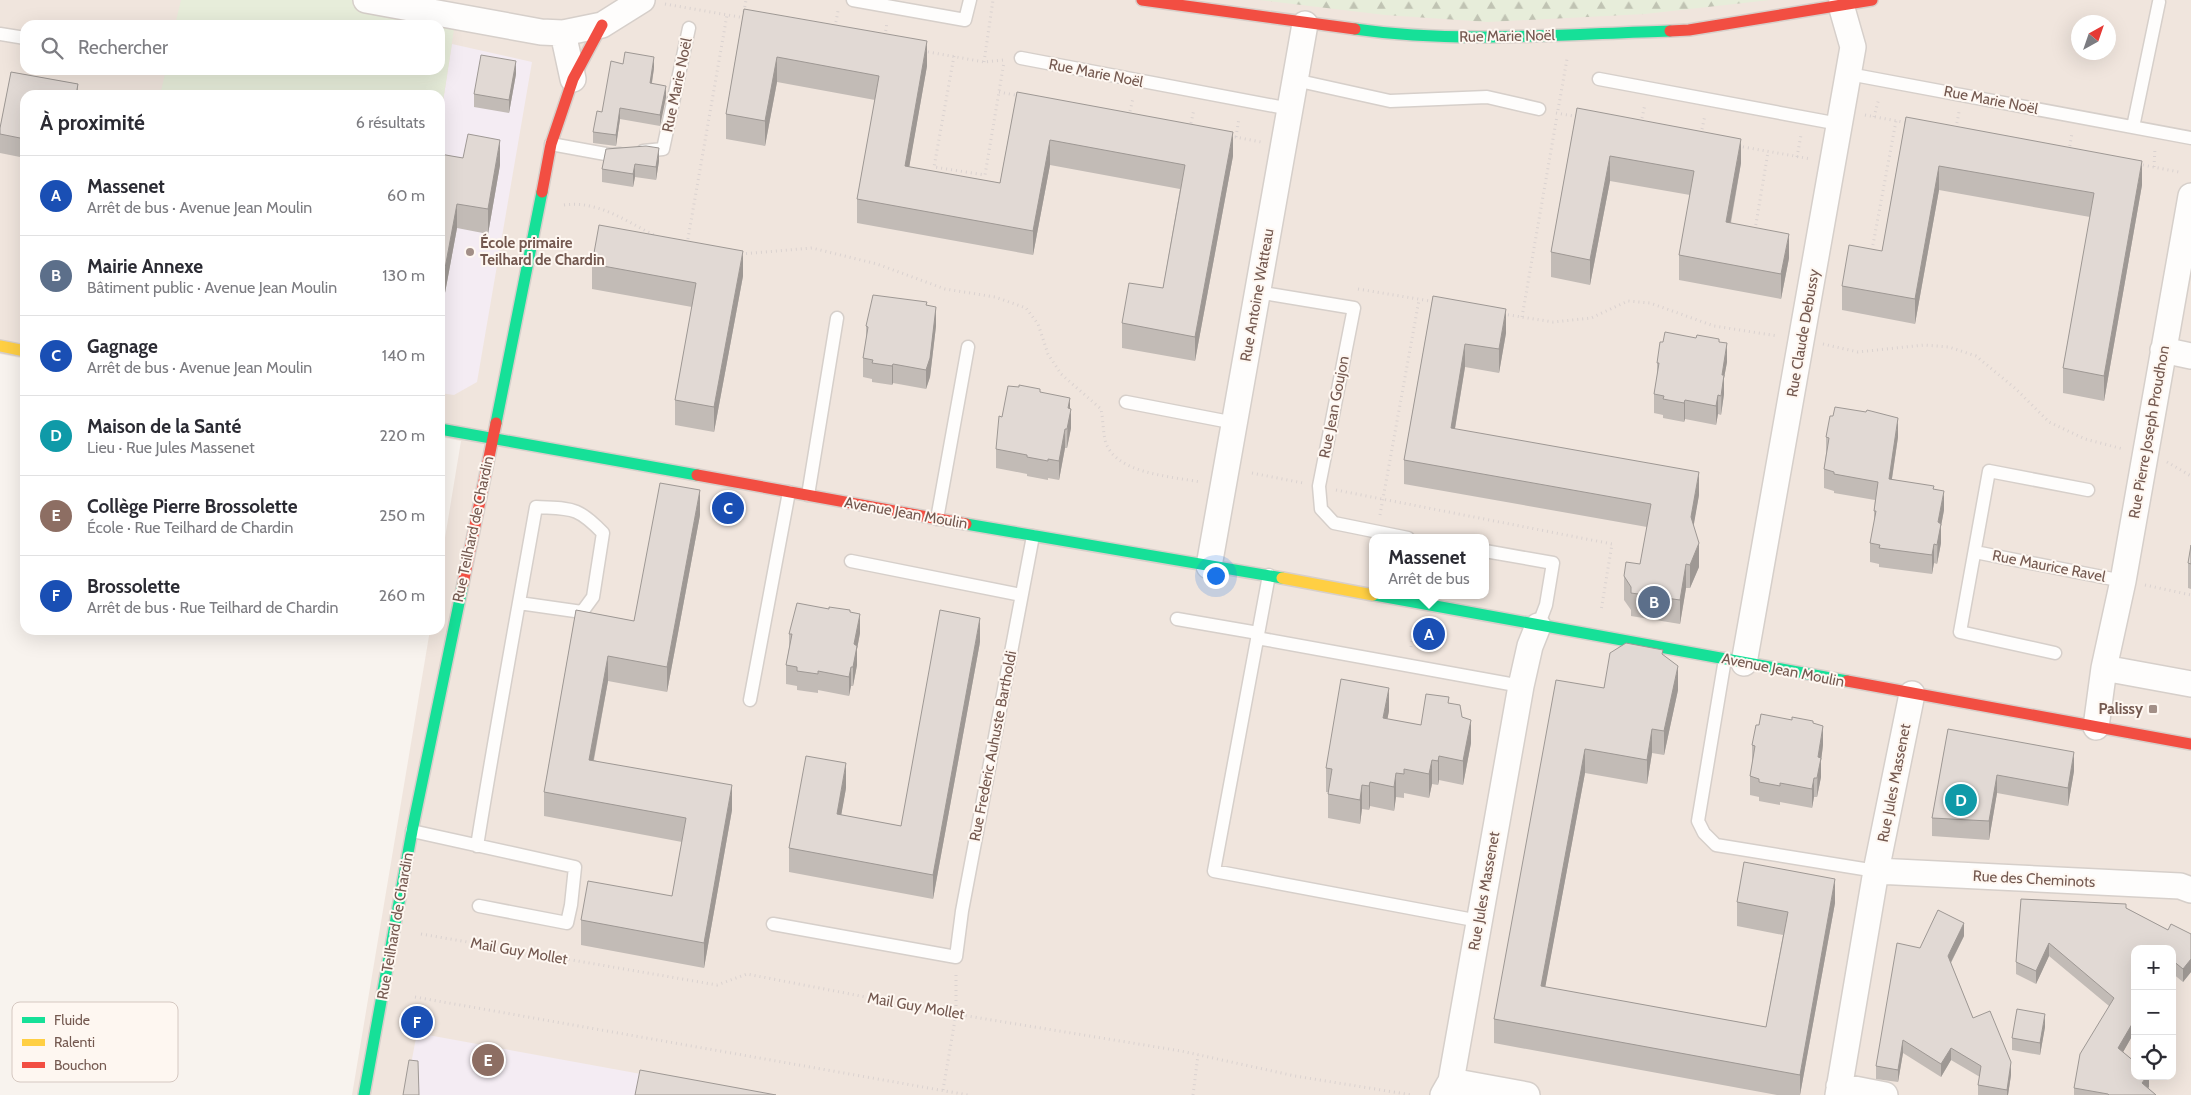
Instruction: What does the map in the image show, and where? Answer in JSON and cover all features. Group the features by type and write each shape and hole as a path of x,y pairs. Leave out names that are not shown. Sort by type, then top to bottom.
{"street":[{"path":"366,0 541,32 563,32 602,25 652,2"},
{"name":"Rue Marie Noël","path":"1142,0 1305,24 1396,35 1476,37 1689,30 1872,0"},
{"name":"Rue Claude Debussy","path":"1734,661 1801,340 1850,120 1848,74 1853,47 1841,6"},
{"name":"Rue Antoine Watteau","path":"1209,566 1305,24"},
{"name":"Rue Teilhard de Chardin","path":"364,1095 412,831 552,144 573,79 602,25"},
{"name":"Rue Teilhard de Chardin","path":"563,32 573,79"},
{"name":"Rue Pierre Joseph Proudhon","path":"2096,727 2104,668 2133,583 2145,453 2191,196"},
{"path":"0,346 20,350"},
{"path":"2163,350 2191,356"},
{"name":"Avenue Jean Moulin","path":"445,430 937,519 1269,575 1369,594"},
{"name":"Avenue Jean Moulin","path":"1395,599 2191,744"},
{"name":"Rue Jules Massenet","path":"1527,1095 1447,1088 1521,686 1530,646 1538,626"},
{"path":"2104,668 2191,684"},
{"name":"Rue Jules Massenet","path":"1838,1090 1876,871 1912,694"},
{"name":"Rue des Cheminots","path":"1876,871 2180,886 2191,890"},
{"path":"1838,1090 1885,1095"}],"lane":[{"path":"853,0 965,20 970,0"},
{"path":"2133,127 2158,2"},
{"name":"Rue Marie Noël","path":"552,144 611,155 663,149 689,28"},
{"path":"0,34 20,37"},
{"name":"Rue Marie Noël","path":"1021,58 1290,109"},
{"name":"Rue Marie Noël","path":"1848,74 2191,138"},
{"path":"1599,79 1850,120"},
{"path":"1295,80 1390,101 1487,97 1539,108"},
{"name":"Rue Jean Goujon","path":"1257,292 1354,308 1319,486 1321,509 1334,523 1387,534"},
{"path":"808,496 837,318"},
{"path":"937,519 968,346"},
{"path":"1126,402 1235,423"},
{"name":"Rue Maurice Ravel","path":"2055,653 1960,632 1989,471 2088,490"},
{"path":"750,700 789,492"},
{"path":"477,846 519,603 536,507 574,509 591,520 603,533 593,597 582,612 519,603"},
{"name":"Rue Frederic Auhuste Bartholdi","path":"956,957 962,911 1033,536"},
{"path":"1489,552 1553,564 1546,605 1538,626"},
{"name":"Rue Maurice Ravel","path":"1975,552 2133,583"},
{"path":"851,561 1021,595"},
{"path":"1269,575 1214,871 1479,921"},
{"path":"1177,618 1521,686"},
{"path":"1734,661 1698,820 1704,832 1716,845 1876,871"},
{"path":"412,831 575,867 571,905 566,923 479,906"},
{"path":"773,924 956,957"}],"path":[{"path":"742,18 746,0"},
{"path":"984,62 993,0"},
{"path":"652,2 752,20"},
{"path":"834,35 838,9"},
{"path":"686,249 727,15"},
{"path":"918,50 984,62 1021,58"},
{"path":"954,56 934,167 985,175 1004,60"},
{"path":"1522,317 1568,58"},
{"path":"1640,128 1648,88"},
{"path":"999,92 1027,98"},
{"path":"1539,108 1588,119"},
{"path":"1120,115 1138,118"},
{"path":"1850,120 1896,121 1913,124"},
{"path":"1863,249 1873,251 1896,121"},
{"path":"1181,127 1199,130"},
{"path":"1227,136 1268,143"},
{"path":"1729,144 1813,160"},
{"path":"2059,150 2078,154"},
{"path":"1755,234 1768,152"},
{"path":"2135,164 2179,172"},
{"path":"539,208 574,204 604,210 657,237"},
{"path":"735,255 812,248 877,264 946,289 995,296 1026,308 1038,324 1048,354 1061,374 1101,409 1105,441 1116,459 1136,469 1223,487"},
{"path":"1357,289 1444,304"},
{"path":"1377,532 1419,300"},
{"path":"1493,312 1553,322 1591,318 1628,301 1650,303 1714,326 1801,340 1858,352 1924,345 1949,347 1976,356 2016,389 2049,422 2085,439 2115,448 2145,453 2174,465 2191,476"},
{"path":"1252,474 1612,544 1600,616"},
{"path":"2133,583 2191,595"},
{"path":"1408,665 1414,623"},
{"name":"Mail Guy Mollet","path":"421,934 717,985 747,974 956,1014 1198,1055 1295,1076 1412,1095"},
{"path":"943,1091 956,1014 956,957"},
{"path":"414,997 968,1095"},
{"path":"1193,1095 1198,1055"}],"shaded area":[{"path":"0,0 2191,0 2191,1095 352,1095 429,635 445,635 445,538 461,441 445,438 445,90 20,90 20,358 0,354"},
{"name":"École primaire Teilhard de Chardin","path":"452,44 532,62 477,382 454,395 445,394 445,90"},
{"path":"417,1033 756,1095 405,1095"}],"green space":[{"path":"181,0 362,0 456,16 445,90 161,90 165,75 445,75 445,20 176,20"},
{"path":"1259,0 1770,0 1645,14 1488,22 1385,15"}],"building":[{"path":"744,9 927,41 905,166 1000,183 1017,92 1233,132 1195,337 1122,323 1129,283 1163,288 1185,165 1050,140 1033,231 857,199 879,76 777,57 765,121 726,114"},
{"path":"625,52 654,57 650,83 666,86 660,115 620,108 616,135 593,132 597,111 602,112 611,61 623,64"},
{"path":"481,55 516,61 509,100 474,94"},
{"path":"11,72 78,84 77,90 20,90 20,138 0,134"},
{"path":"1577,108 1741,139 1726,222 1789,234 1781,274 1679,255 1694,171 1610,156 1590,260 1551,252"},
{"path":"1906,117 2142,161 2104,376 2063,368 2094,193 1939,166 1915,299 1842,286 1849,245 1882,251"},
{"path":"468,134 500,140 488,209 457,204 445,268 445,155 463,158"},
{"path":"646,146 659,148 656,167 635,164 633,174 602,169 606,149"},
{"path":"599,225 743,251 714,407 675,400 696,283 592,264"},
{"path":"873,295 927,302 926,305 936,307 930,358 926,370 893,364 892,366 872,363 873,360 863,358 868,327 866,326"},
{"path":"1433,296 1506,309 1499,349 1465,344 1451,428 1699,472 1691,517 1699,543 1690,565 1686,564 1680,600 1631,593 1631,587 1624,576 1626,562 1640,564 1651,504 1404,460"},
{"path":"1665,332 1696,338 1697,335 1719,339 1719,342 1727,343 1721,396 1718,395 1716,406 1685,400 1684,403 1663,399 1664,396 1654,394 1660,342 1663,342"},
{"path":"1019,385 1040,389 1040,392 1070,398 1068,408 1071,409 1059,461 1027,457 1027,455 996,449 999,416 1002,417 1008,386 1019,387"},
{"path":"1835,407 1866,412 1867,410 1898,418 1889,479 1934,486 1933,489 1944,491 1938,522 1941,524 1937,545 1934,544 1932,555 1879,548 1880,545 1870,543 1876,511 1874,511 1878,482 1834,474 1834,472 1824,469 1829,438 1826,437 1830,416 1833,416"},
{"path":"660,483 700,490 667,667 608,656 589,760 732,785 704,943 581,920 588,881 672,896 686,818 544,792 576,610 634,621"},
{"path":"2191,545 2191,564 2188,563"},
{"path":"797,603 829,609 829,607 850,610 850,612 860,614 854,644 857,646 849,677 818,671 818,674 797,671 797,667 786,665 792,634 789,634"},
{"path":"940,610 980,618 933,875 789,848 806,756 846,763 837,814 901,826"},
{"path":"1626,643 1663,650 1662,654 1678,666 1664,731 1652,729 1647,760 1585,749 1541,986 1766,1027 1788,912 1737,902 1744,862 1835,879 1800,1075 1494,1019 1556,680 1604,688 1610,653"},
{"path":"1341,679 1389,688 1383,718 1421,725 1426,694 1449,697 1448,703 1460,705 1462,717 1471,720 1463,761 1439,756 1438,761 1432,760 1429,774 1404,769 1404,774 1396,773 1394,787 1370,782 1369,786 1362,785 1360,800 1328,794 1332,769 1326,768"},
{"path":"1761,714 1792,720 1792,717 1813,721 1813,723 1823,726 1818,757 1821,758 1817,778 1814,778 1812,789 1780,783 1780,786 1759,782 1759,779 1750,776 1755,746 1752,745 1756,725 1759,725"},
{"path":"1948,729 2074,752 2068,788 1997,775 1989,821 1932,818"},
{"path":"2021,899 2126,904 2126,908 2168,930 2171,924 2191,934 2191,959 2183,969 2176,963 2176,945 2131,945 2131,1026 2118,1048 2131,1059 2131,1080 2144,1080 2142,1083 2156,1095 2109,1095 2074,1088 2080,1054 2114,998 2049,943 2036,971 2016,962"},
{"path":"1938,910 1964,923 1948,956 1973,1018 1990,1011 2011,1062 2007,1090 1978,1085 1981,1066 1951,1048 1941,1064 1903,1040 1898,1070 1876,1066 1897,943 1920,948"},
{"path":"2017,1009 2045,1014 2040,1043 2012,1038"},
{"path":"409,1060 418,1061 419,1095 403,1095"},
{"path":"640,1070 776,1095 635,1095"}],"traffic: fast":[{"path":"1355,29 1394,34 1473,37 1670,31"},
{"path":"496,423 542,192"},
{"path":"445,430 697,475"},
{"path":"966,524 1282,578"},
{"path":"364,1095 412,831 463,584"},
{"path":"1397,599 1847,681"}],"traffic: slow":[{"path":"0,346 20,350"},
{"path":"1282,578 1369,594"}],"traffic: jam":[{"path":"1142,0 1355,29"},
{"path":"1670,31 1689,30 1872,0"},
{"path":"542,192 551,144 573,79 602,25"},
{"path":"463,584 496,423"},
{"path":"697,475 966,524"},
{"path":"1847,681 2191,744"}],"place":[{"name":"École primaire Teilhard de Chardin","path":"470,252"},
{"name":"Gagnage","path":"728,508"},
{"name":"Mairie Annexe","path":"1654,602"},
{"name":"Massenet","path":"1429,634"},
{"name":"Palissy","path":"2153,709"},
{"name":"Maison de la Santé","path":"1961,800"},
{"name":"Brossolette","path":"417,1022"},
{"name":"Collège Pierre Brossolette","path":"488,1060"}]}
